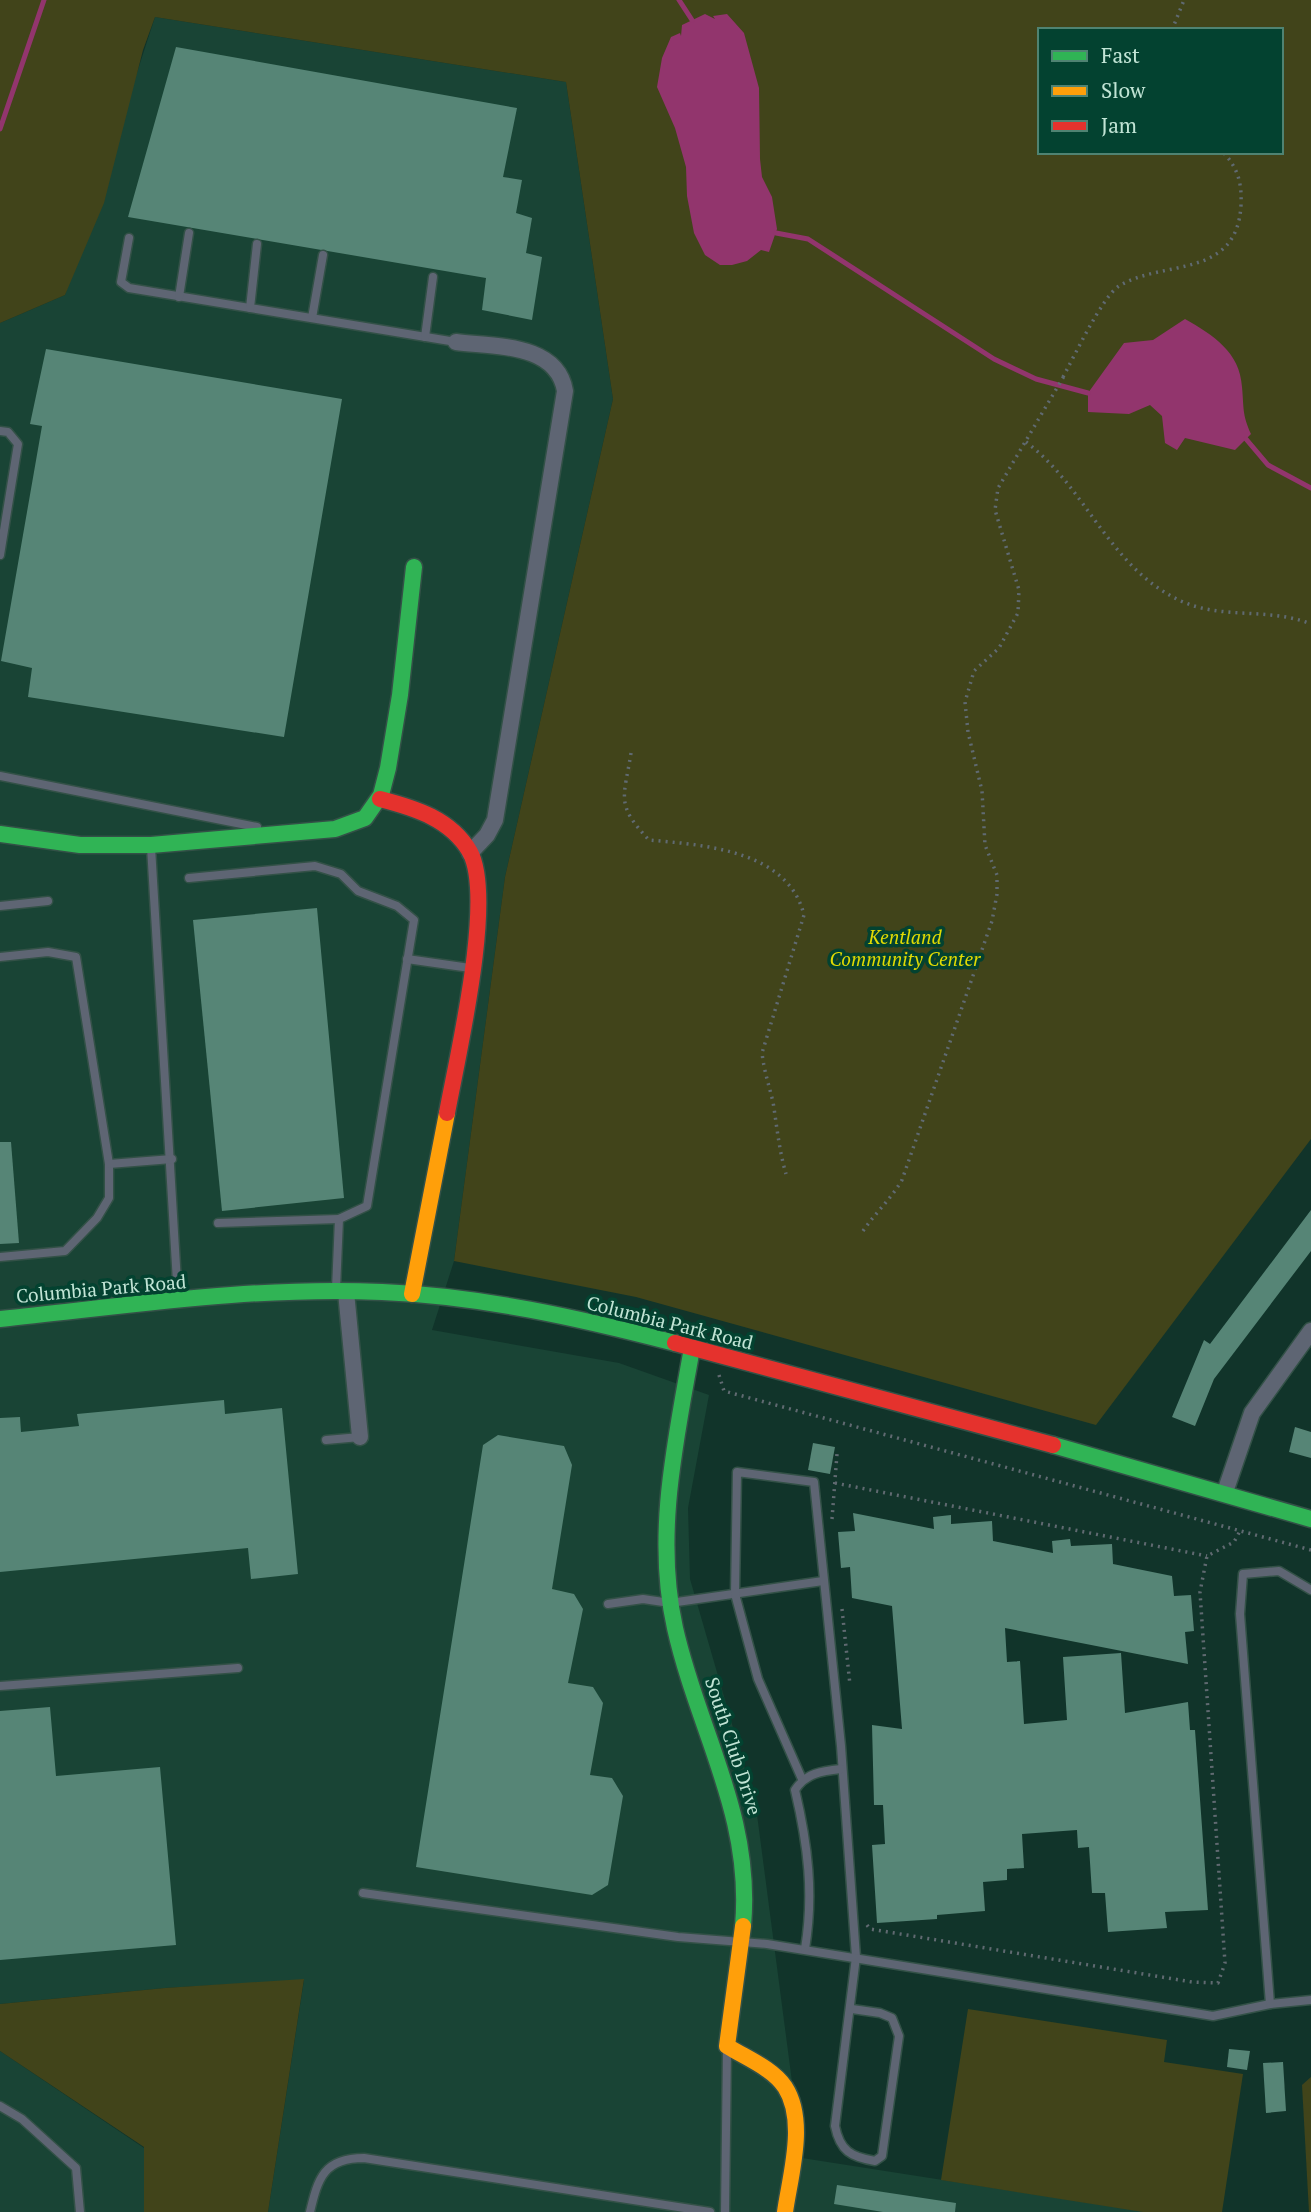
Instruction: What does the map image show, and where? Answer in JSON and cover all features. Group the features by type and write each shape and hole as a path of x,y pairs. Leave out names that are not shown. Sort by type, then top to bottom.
{"street":[{"path":"456,342 540,356 558,368 565,391 495,820 487,835 470,853"},
{"path":"0,834 80,845 151,845 335,830 358,824 372,813 380,799 392,740 415,567"},
{"path":"380,799 418,809 446,825 470,853 480,888 457,1060 412,1294"},
{"path":"341,1292 360,1437"},
{"name":"Columbia Park Road","path":"0,1319 179,1302 341,1292 412,1294 555,1315 692,1348 1225,1492 1311,1519"},
{"path":"1225,1492 1252,1413 1311,1331"},
{"name":"South Club Drive","path":"692,1348 667,1509 666,1558 674,1629 717,1753 741,1840 744,1895 741,1942 727,2046"},
{"path":"727,2046 770,2073 786,2088 791,2100 794,2139 785,2212"}],"lane":[{"path":"179,297 189,233"},
{"path":"130,238 121,282 129,288 456,342"},
{"path":"250,308 257,244"},
{"path":"312,318 323,255"},
{"path":"425,337 433,277"},
{"path":"0,431 8,432 18,444 0,555"},
{"path":"0,776 291,833"},
{"path":"151,845 179,1302"},
{"path":"188,878 315,866 341,874 358,891 397,906 414,920 368,1206 340,1219 218,1223"},
{"path":"0,906 48,901"},
{"path":"0,957 48,953 76,957 109,1164 108,1198 97,1218 65,1251 0,1257"},
{"path":"407,959 471,968"},
{"path":"109,1164 172,1159"},
{"path":"340,1219 341,1292"},
{"path":"326,1440 360,1437"},
{"path":"802,1779 758,1679 735,1594 737,1472 814,1482 856,1957 852,2008 835,2126 838,2142 852,2158 875,2161 882,2156 899,2036 891,2018 880,2012 852,2008"},
{"path":"1270,2004 1240,1614 1243,1574 1279,1571 1311,1590"},
{"path":"608,1604 643,1599 670,1603 822,1581"},
{"path":"0,1686 238,1668"},
{"path":"804,1949 810,1872 808,1846 795,1790 802,1779 820,1772 841,1769"},
{"path":"363,1893 678,1937 804,1949 1213,2016 1270,2004 1311,2000"},
{"path":"725,2212 727,2046"},
{"path":"0,2106 22,2119 76,2168 80,2212"},
{"path":"310,2212 319,2177 329,2167 354,2158 417,2164 710,2212"}],"path":[{"path":"1173,28 1184,0"},
{"path":"863,1231 877,1210 892,1198 902,1180 992,921 997,894 997,875 985,845 982,791 968,732 965,702 974,671 999,648 1018,613 1020,590 995,510 998,488 1099,312 1117,287 1141,277 1203,263 1228,244 1240,219 1241,190 1236,166 1225,154"},
{"path":"1026,442 1087,505 1106,538 1144,579 1181,601 1213,612 1259,612 1294,617 1311,624"},
{"path":"631,753 623,804 629,819 649,840 707,845 754,860 784,877 800,898 804,915 762,1053 778,1146 786,1174"},
{"path":"717,1355 723,1391 1311,1550"},
{"path":"832,1523 837,1454"},
{"path":"835,1483 1207,1556 1234,1542 1240,1531"},
{"path":"863,1921 870,1929 1192,1982 1218,1983 1225,1963 1200,1592 1207,1556"},
{"path":"840,1601 846,1632 850,1688"}],"shaded area":[{"path":"705,14 715,19 713,16 727,14 744,33 759,88 762,177 772,197 777,229 769,252 761,250 747,261 732,265 720,265 705,255 694,233 687,196 686,167 675,128 657,87 662,58 671,37 680,33 681,36 682,25"},
{"path":"155,17 566,82 613,399 505,877 454,1261 432,1330 619,1363 709,1395 688,1508 690,1579 756,1807 802,2158 1148,2212 268,2212 304,1980 165,1988 0,2004 0,323 65,295"},
{"path":"1185,319 1215,338 1236,364 1251,434 1235,450 1185,438 1177,450 1165,443 1162,416 1150,405 1129,414 1088,412 1088,393 1124,343 1153,340"},
{"path":"0,2051 144,2148 144,2212 0,2212"}],"green space":[{"name":"Kentland Community Center","path":"0,0 1311,0 1311,1139 1096,1425 636,1297 454,1261 505,877 613,399 566,82 155,17 143,50 104,203 65,295 0,323"},
{"path":"304,1979 268,2212 144,2212 144,2147 0,2051 0,2004 165,1988"},
{"path":"968,2009 1167,2040 1164,2062 1243,2074 1222,2212 1143,2212 941,2180"},
{"path":"1311,2077 1311,2212 1309,2212 1302,2085"}],"building":[{"path":"176,47 517,108 503,177 522,180 516,213 532,218 526,253 542,257 532,320 482,310 486,278 128,217"},
{"path":"46,349 342,399 284,737 28,697 32,668 1,661 42,426 30,424"},
{"path":"317,908 344,1198 222,1211 193,920"},
{"path":"0,1142 11,1142 19,1243 0,1244"},
{"path":"1311,1210 1311,1251 1214,1379 1195,1426 1172,1417 1204,1340 1210,1344"},
{"path":"224,1400 225,1414 282,1408 298,1574 251,1579 248,1548 0,1572 0,1418 20,1417 21,1432 79,1426 77,1414"},
{"path":"1295,1427 1311,1432 1311,1458 1289,1452"},
{"path":"498,1435 564,1446 572,1465 552,1589 574,1594 583,1609 568,1683 593,1687 603,1703 590,1775 612,1778 623,1796 608,1885 592,1895 416,1867 483,1445"},
{"path":"813,1443 835,1447 830,1474 808,1470"},
{"path":"853,1513 934,1529 933,1517 951,1515 951,1524 992,1521 993,1541 1053,1553 1052,1541 1070,1539 1071,1546 1112,1544 1113,1564 1172,1576 1174,1596 1191,1595 1194,1631 1185,1632 1188,1664 1005,1628 1007,1662 1020,1661 1024,1724 1067,1720 1063,1657 1121,1653 1125,1713 1188,1702 1190,1730 1195,1730 1208,1910 1165,1912 1167,1928 1108,1932 1105,1893 1092,1893 1089,1847 1078,1848 1077,1830 1022,1834 1024,1868 1007,1869 1007,1880 983,1882 985,1911 937,1915 937,1919 877,1923 872,1845 885,1844 883,1805 874,1805 872,1725 902,1729 892,1606 852,1598 850,1567 841,1568 838,1532 855,1531"},
{"path":"50,1707 56,1776 160,1767 176,1945 0,1960 0,1711"},
{"path":"1229,2049 1250,2051 1247,2070 1227,2067"},
{"path":"1283,2062 1286,2111 1266,2113 1263,2063"},
{"path":"837,2185 956,2203 955,2212 883,2212 834,2204"}],"waterway":[{"path":"0,129 44,0"},
{"path":"679,0 692,20"},
{"path":"776,233 808,239 994,359 1036,379 1088,393"},
{"path":"1246,439 1268,465 1311,488"}],"traffic: fast":[{"path":"0,834 80,845 151,845 335,829 365,818 381,795 388,768 400,695 414,567"},
{"path":"0,1319 238,1294 382,1292 493,1303 603,1325 675,1343"},
{"path":"692,1348 670,1487 667,1523 669,1593 685,1666 732,1810 740,1847 744,1886 743,1926"},
{"path":"1053,1445 1311,1519"}],"traffic: slow":[{"path":"412,1294 447,1113"},
{"path":"743,1926 727,2046 773,2074 785,2087 792,2101 795,2149 785,2212"}],"traffic: jam":[{"path":"380,799 431,816 453,831 470,852 477,874 478,905 472,979 447,1113"},
{"path":"675,1343 1053,1445"}]}
